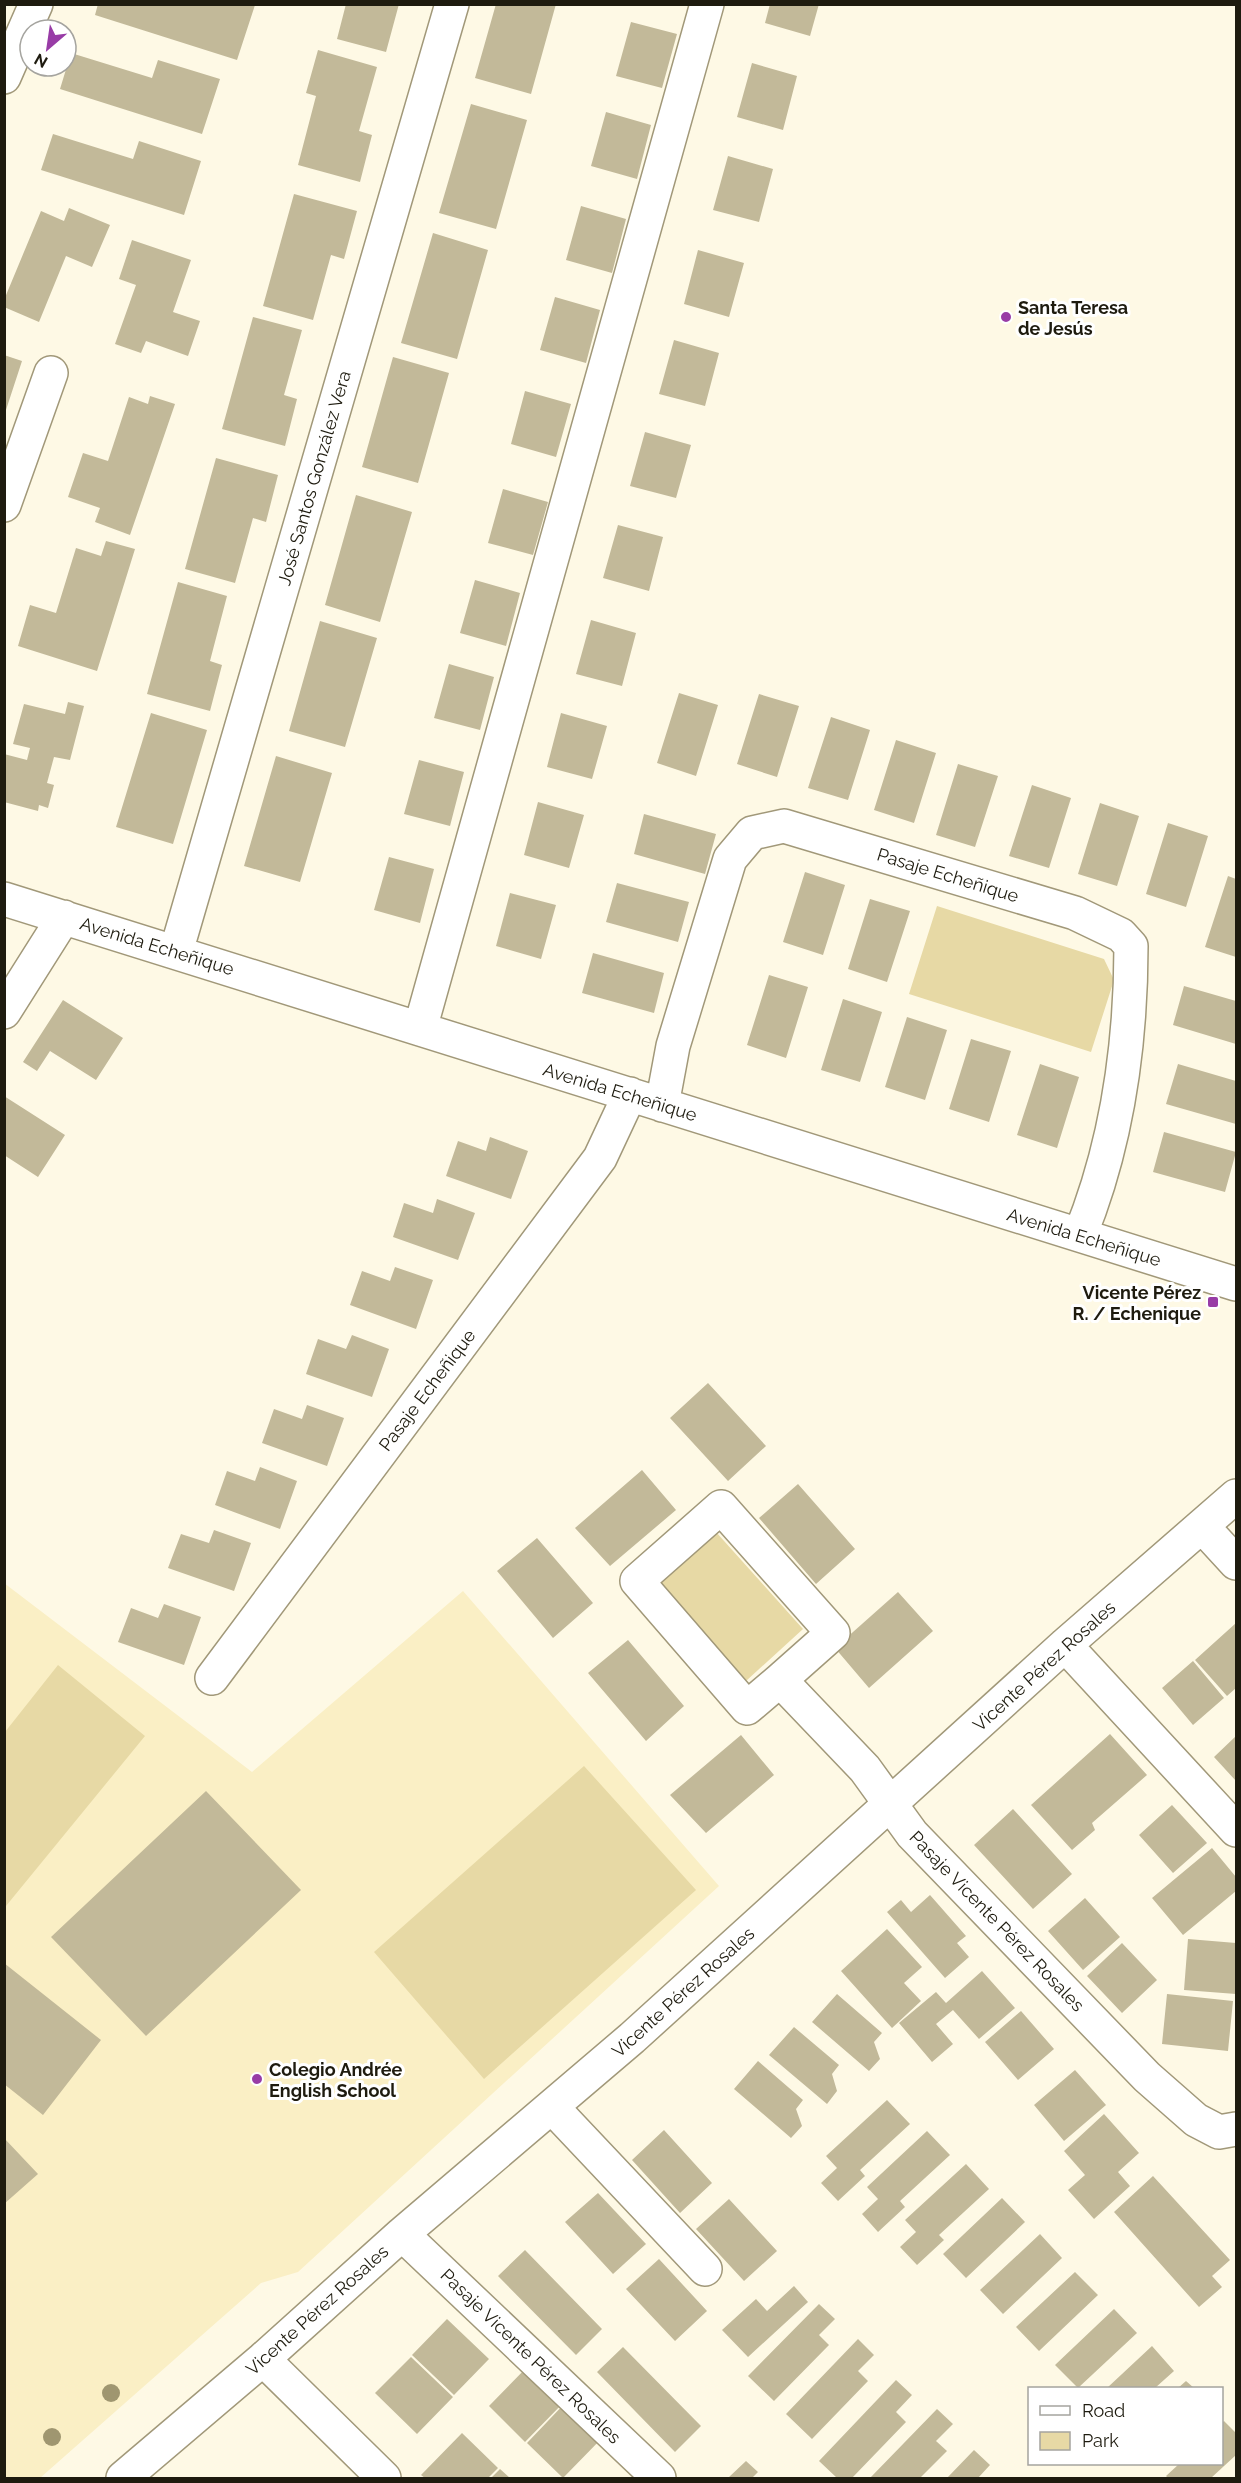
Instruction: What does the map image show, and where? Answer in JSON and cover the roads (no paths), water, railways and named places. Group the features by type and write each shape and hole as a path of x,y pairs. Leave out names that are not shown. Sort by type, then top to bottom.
{"street":[{"path":"4,77 36,4"},
{"name":"José Santos González Vera","path":"176,952 452,4"},
{"path":"420,1029 707,4"},
{"path":"4,505 51,373"},
{"name":"Pasaje Echeñique","path":"663,1105 673,1046 730,859 752,832 783,826 1075,913 1121,935 1131,946 1131,995 1113,1132 1095,1197 1080,1235"},
{"name":"Avenida Echeñique","path":"4,899 1236,1284"},
{"path":"4,1012 64,917"},
{"name":"Pasaje Echeñique","path":"212,1678 600,1158 630,1094"},
{"name":"Vicente Pérez Rosales","path":"123,2478 263,2360 402,2234 632,2038 1065,1645 1236,1496"},
{"path":"721,1507 833,1633 780,1680 747,1708 637,1581 721,1507"},
{"path":"1202,1526 1236,1563"},
{"path":"1065,1645 1236,1830"},
{"name":"Pasaje Vicente Pérez Rosales","path":"780,1680 865,1769 926,1848 1148,2077 1196,2120 1219,2132 1236,2129"},
{"path":"552,2107 705,2269"},
{"name":"Pasaje Vicente Pérez Rosales","path":"402,2234 659,2478"},
{"path":"263,2360 384,2478"}],"place":[{"name":"Santa Teresa de Jesús","path":"1006,317"},
{"name":"Vicente Pérez R. / Echenique","path":"1213,1302"},
{"name":"Colegio Andrée English School","path":"257,2079"}]}
